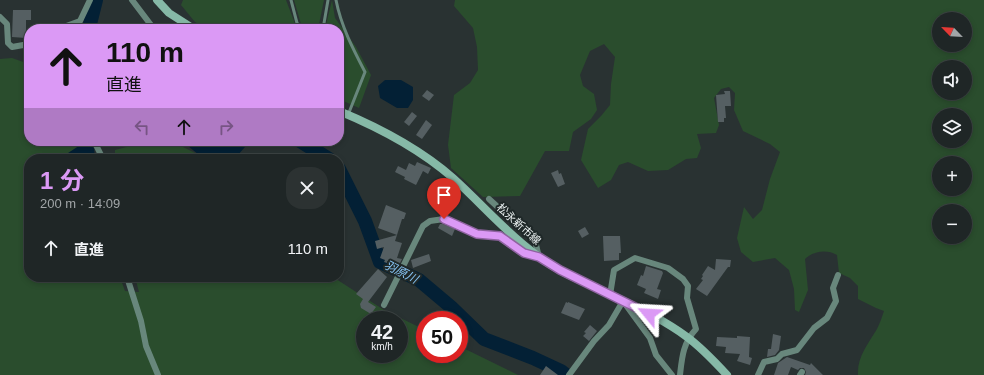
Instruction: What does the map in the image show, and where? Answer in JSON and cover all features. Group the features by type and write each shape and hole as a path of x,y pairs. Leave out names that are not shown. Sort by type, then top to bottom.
{"main road":[{"path":"156,0 169,13 186,24"},
{"name":"松永新市線","path":"344,113 375,126 428,158 453,178 513,235 539,257 560,270 662,321 688,338 727,375"}],"street":[{"path":"72,24 80,21 90,0"},
{"path":"132,0 150,24"},
{"path":"0,17 7,24 8,43 12,47 24,45"},
{"path":"384,305 423,226 430,221 444,219 477,234 500,236 524,253 539,257 535,241 489,199"},
{"path":"610,295 614,270 635,258 668,268 683,279 688,286 687,298 696,329 688,338 682,359 680,375"},
{"path":"758,375 764,362 776,359 782,354 797,350 814,328 828,318 836,301 833,288 838,274"},
{"path":"129,282 141,321 146,346 158,375"},
{"path":"569,375 594,341 609,325 623,301 650,338 656,355 672,375"}],"lane":[{"path":"291,0 298,24"},
{"path":"324,24 328,0"},
{"path":"336,0 343,24"},
{"path":"344,28 350,45 365,72 348,114"}],"green space":[{"path":"183,0 286,0 295,24 198,24 181,5"},
{"path":"294,0 324,0 319,24 301,24"},
{"path":"332,0 335,18 339,24 326,24"},
{"path":"455,0 984,0 984,375 858,375 861,356 877,329 884,311 858,299 858,286 850,278 839,273 837,255 829,252 820,252 812,254 805,259 808,290 799,312 795,310 794,289 789,270 775,258 753,262 741,252 737,238 744,207 753,219 762,210 770,179 780,152 770,144 743,131 734,110 735,93 729,87 721,89 714,98 719,125 716,133 697,134 701,148 697,158 686,159 668,170 648,171 628,162 619,165 611,180 598,188 581,160 588,129 610,105 615,57 604,44 590,51 580,75 583,86 594,94 597,110 591,119 573,132 569,151 545,151 520,196 483,197 451,168 448,145 454,95 470,83 478,70 477,47 473,28 454,6"},
{"path":"344,30 356,47 371,75 359,108 344,101"},
{"path":"12,58 24,62 24,146 79,146 67,154 24,154 24,282 122,282 125,291 139,292 136,282 341,282 386,311 356,311 356,363 408,363 408,322 416,326 416,363 468,363 468,350 518,375 0,375 0,59"},
{"path":"130,146 181,146 197,154 115,154 115,150"}],"water":[{"path":"385,80 401,80 413,87 413,100 408,108 397,108 380,98 378,86"},
{"path":"79,146 91,146 94,148 95,154 67,154"}],"building":[{"path":"13,10 31,10 31,20 26,20 26,24 24,24 24,38 12,37"},
{"path":"427,90 434,95 429,101 422,96"},
{"path":"724,91 730,91 731,106 725,106 726,118 724,118 724,122 718,122 716,95 725,94"},
{"path":"412,112 417,116 409,126 404,122"},
{"path":"426,120 432,125 422,139 416,135"},
{"path":"417,162 431,168 428,174 423,171 416,185 404,179 405,177 395,172 398,166 406,170 409,163 415,166"},
{"path":"558,170 559,174 561,173 565,184 558,187 551,173"},
{"path":"386,205 406,213 404,219 402,219 397,235 378,228"},
{"path":"440,224 455,229 452,236 438,228"},
{"path":"585,227 589,234 582,238 578,231"},
{"path":"397,235 395,241 402,243 397,258 402,259 398,267 384,262 385,260 380,258 384,247 377,249 375,241"},
{"path":"603,236 620,236 621,253 619,253 619,260 604,261"},
{"path":"429,254 431,261 413,268 411,260"},
{"path":"716,259 731,260 730,267 728,267 707,296 696,289 703,280 701,279 703,276 702,275 708,266 715,270"},
{"path":"646,266 662,271 663,273 657,289 661,290 658,299 644,293 646,289 637,285 641,275 643,276"},
{"path":"378,269 387,277 368,302 376,307 373,311 366,311 361,308 360,304 363,299 356,294"},
{"path":"566,302 585,309 579,320 561,313"},
{"path":"590,325 597,331 589,341 583,336 586,333 584,332"},
{"path":"773,334 781,336 779,350 775,355 767,357 768,349 771,349"},
{"path":"737,336 750,337 749,357 752,358 750,365 737,361 740,354 725,353 726,347 716,346 717,337 737,338"},
{"path":"787,357 810,365 811,363 823,375 805,375 806,372 804,368 800,368 798,370 791,367 788,375 774,375 778,363"},
{"path":"546,366 558,375 540,375"}],"waterway":[{"name":"羽原川","path":"90,24 96,0"},
{"name":"羽原川","path":"199,146 209,154"},
{"name":"羽原川","path":"209,154 234,149 237,146"},
{"name":"羽原川","path":"308,146 321,154"},
{"name":"羽原川","path":"344,179 365,221 380,262 419,280 451,307 484,339 533,358 561,371 566,375"}],"route":[{"path":"444,219 477,234 500,236 524,253 539,257 560,270 649,314"}]}
